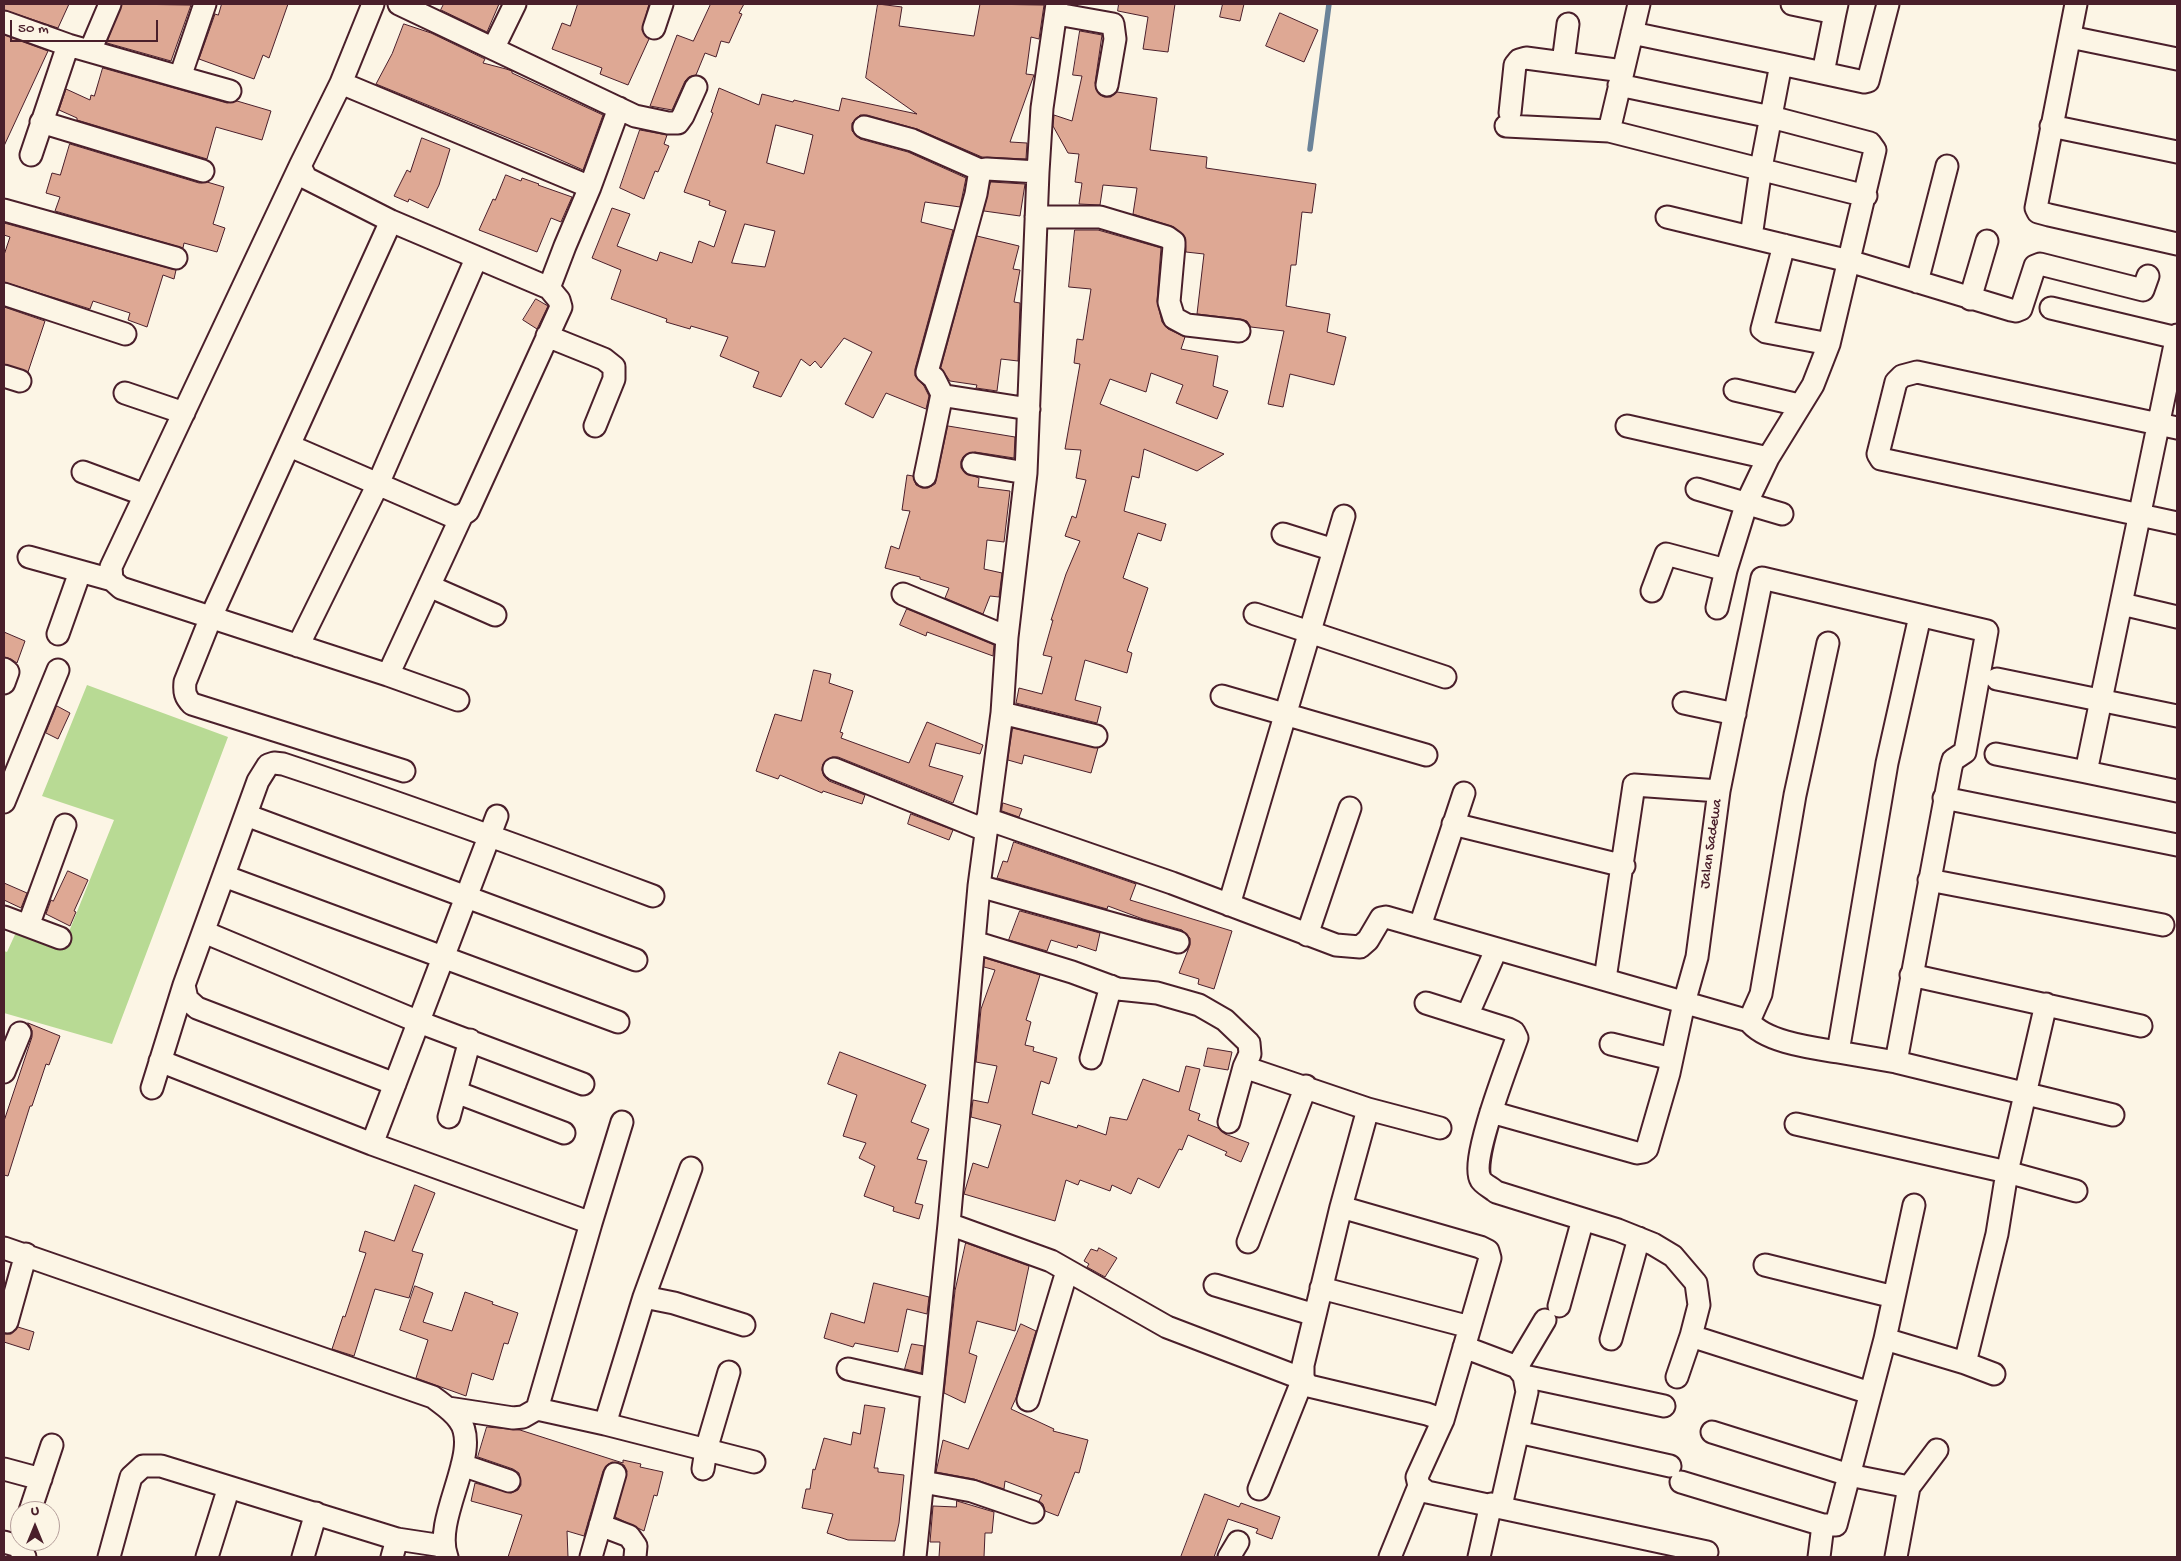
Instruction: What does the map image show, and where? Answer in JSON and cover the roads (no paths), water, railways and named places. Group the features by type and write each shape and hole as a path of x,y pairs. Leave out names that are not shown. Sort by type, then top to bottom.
{"street":[{"path":"90,51 110,4"},
{"path":"180,77 205,4"},
{"path":"112,580 111,567 300,166 341,84 373,4"},
{"path":"399,4 635,116 668,123 678,123 696,87"},
{"path":"494,48 516,4"},
{"path":"654,28 662,4"},
{"path":"1609,131 1639,4"},
{"path":"1792,4 1836,8 1824,73"},
{"path":"1632,33 1864,82 1868,81 1888,4"},
{"path":"2076,4 2036,204 2038,212 2177,244"},
{"path":"915,1557 949,1224 979,886 1002,713 1007,637 1026,473 1042,108 1057,9 1113,24 1115,39 1107,85"},
{"path":"4,22 90,51 230,91"},
{"path":"1563,63 1568,24"},
{"path":"2070,37 2177,59"},
{"path":"31,156 68,44"},
{"path":"1716,608 1747,502 1768,458 1813,385 1829,344 1866,196 1876,150 1870,143 1563,63 1526,58 1519,60 1515,65 1508,120 1609,131 1866,196"},
{"path":"1751,237 1761,168 1781,64"},
{"path":"341,84 590,187"},
{"path":"549,288 590,187 619,108"},
{"path":"41,122 202,171"},
{"path":"2052,126 2177,152"},
{"path":"864,127 912,140 980,170 1038,172"},
{"path":"290,446 454,517 462,515 468,511 561,307 559,300 549,288 476,259 391,221 306,178 300,166"},
{"path":"1917,282 1947,166"},
{"path":"925,476 942,394 934,378 927,372 976,194 980,170"},
{"path":"4,210 176,258"},
{"path":"1036,217 1100,217 1167,237 1174,242 1169,302 1174,318 1187,325 1239,331"},
{"path":"1668,217 1849,260 2016,311 2021,309 2035,266 2040,264 2143,291"},
{"path":"391,221 211,617 184,682 186,698 192,704 404,771"},
{"path":"1970,298 1987,241"},
{"path":"1784,245 1762,329 1766,332 1829,344"},
{"path":"298,646 378,484 476,259"},
{"path":"4,294 125,334"},
{"path":"2052,308 2177,337 2168,426 2140,516 2086,772"},
{"path":"547,336 604,359 614,367 614,379 595,426"},
{"path":"2168,426 1917,372 1902,376 1896,382 1878,454 1881,459 2177,523"},
{"path":"1734,390 1799,405"},
{"path":"125,394 184,413"},
{"path":"942,394 1029,409"},
{"path":"1627,426 1768,458"},
{"path":"974,464 1026,473"},
{"path":"83,472 145,495"},
{"path":"1697,489 1747,502 1782,514"},
{"path":"388,675 462,515"},
{"path":"1229,905 1344,516"},
{"path":"1282,534 1334,550"},
{"path":"1652,590 1664,555 1666,554 1726,570"},
{"path":"29,558 112,580 121,588 388,675 458,700"},
{"path":"58,634 80,572"},
{"path":"1720,790 1762,578 1987,632 1965,752 1953,760 1944,798 1896,1062"},
{"path":"429,586 495,615"},
{"path":"903,594 1007,637"},
{"path":"2122,604 2177,617"},
{"path":"1255,614 1445,677"},
{"path":"1838,1052 1887,763 1920,616"},
{"path":"1749,1021 1761,994 1795,796 1828,643"},
{"path":"4,669 8,672 4,683"},
{"path":"4,802 58,670"},
{"path":"1997,679 2177,716"},
{"path":"1222,696 1426,755"},
{"path":"1684,703 1735,714"},
{"path":"1002,713 1096,736"},
{"path":"1996,754 2177,792"},
{"path":"152,1088 184,985 258,781 268,765 274,763 342,784 493,825 653,896"},
{"path":"834,769 986,825 1172,882 1336,945 1360,947 1368,940 1381,918 1392,918 1496,950 1605,979 1749,1021 1762,1034 1780,1040 1896,1062 2113,1115"},
{"name":"Jalan Sadewa","path":"1491,1112 1637,1153 1647,1149 1672,1059 1684,1003 1697,957 1720,790 1634,785 1624,866"},
{"path":"1420,926 1464,793"},
{"path":"1944,798 2177,845"},
{"path":"1307,935 1350,808"},
{"path":"246,815 636,960"},
{"path":"1453,824 1624,866 1605,979"},
{"path":"28,926 65,825"},
{"path":"372,1144 493,825"},
{"path":"224,876 618,1022"},
{"path":"1929,880 2163,925"},
{"path":"979,886 1178,942"},
{"path":"4,917 60,938"},
{"path":"204,932 419,1022 583,1084"},
{"path":"974,942 1072,972 1118,989 1157,992 1200,1005 1225,1020 1248,1043 1250,1054 1244,1066 1228,1122"},
{"path":"1467,1016 1496,950"},
{"path":"1912,976 2141,1026"},
{"path":"184,985 188,999 197,1008 395,1084"},
{"path":"1090,1058 1111,986"},
{"path":"1426,1003 1508,1028 1514,1032 1517,1038 1491,1112 1478,1165 1480,1180 1496,1192 1583,1219 1653,1244 1673,1256 1696,1283 1698,1305 1691,1336 1677,1377"},
{"path":"1965,1363 1998,1234 2007,1172 2027,1095 2046,1004"},
{"path":"4,1072 20,1033"},
{"path":"449,1117 470,1040"},
{"path":"1611,1044 1672,1059"},
{"path":"160,1061 372,1144 591,1223"},
{"path":"1244,1066 1368,1109 1440,1128"},
{"path":"1248,1242 1306,1086"},
{"path":"456,1092 564,1133"},
{"path":"1259,1489 1303,1379 1303,1365 1321,1288 1368,1109"},
{"path":"538,1409 622,1122"},
{"path":"1796,1124 2007,1172 2076,1191"},
{"path":"605,1424 644,1297 690,1168"},
{"path":"1518,1432 1675,1474 1824,1525 1836,1526 1885,1339 1914,1205"},
{"path":"1341,1207 1480,1247 1488,1251 1490,1258 1443,1420 1417,1477 1419,1486 1390,1557"},
{"path":"1480,1557 1518,1432 1527,1392 1521,1371 1552,1313 1583,1219"},
{"path":"949,1224 1037,1254 1167,1327 1303,1379 1309,1386 1427,1414 1443,1420"},
{"path":"1611,1338 1639,1238"},
{"path":"4,1248 26,1254 433,1398 448,1408 460,1420 466,1432 465,1452 447,1519 445,1552 395,1548 316,1513 161,1466 143,1466 131,1477 109,1557"},
{"path":"7,1322 26,1254"},
{"path":"1765,1265 1894,1297"},
{"path":"1028,1400 1067,1271"},
{"path":"1216,1285 1315,1315"},
{"path":"1321,1288 1467,1337 1521,1371 1664,1406"},
{"path":"644,1297 674,1303 744,1326"},
{"path":"1691,1336 1870,1393"},
{"path":"1885,1339 1965,1363 1994,1374"},
{"path":"848,1369 932,1388"},
{"path":"704,1459 730,1372"},
{"path":"448,1408 513,1418 523,1417 538,1409 605,1424 704,1459 754,1462"},
{"path":"1712,1432 1849,1475 1909,1487"},
{"path":"33,1501 52,1445"},
{"path":"1896,1557 1909,1487 1937,1450"},
{"path":"462,1465 509,1481"},
{"path":"4,1469 41,1479"},
{"path":"591,1557 615,1474"},
{"path":"923,1482 972,1491 1033,1512"},
{"path":"1419,1486 1427,1492 1707,1552"},
{"path":"207,1557 229,1487"},
{"path":"303,1557 316,1513"},
{"path":"1819,1557 1824,1525"},
{"path":"600,1526 629,1536 636,1546 634,1557"}],"waterway":[{"path":"1310,149 1329,4"}]}
